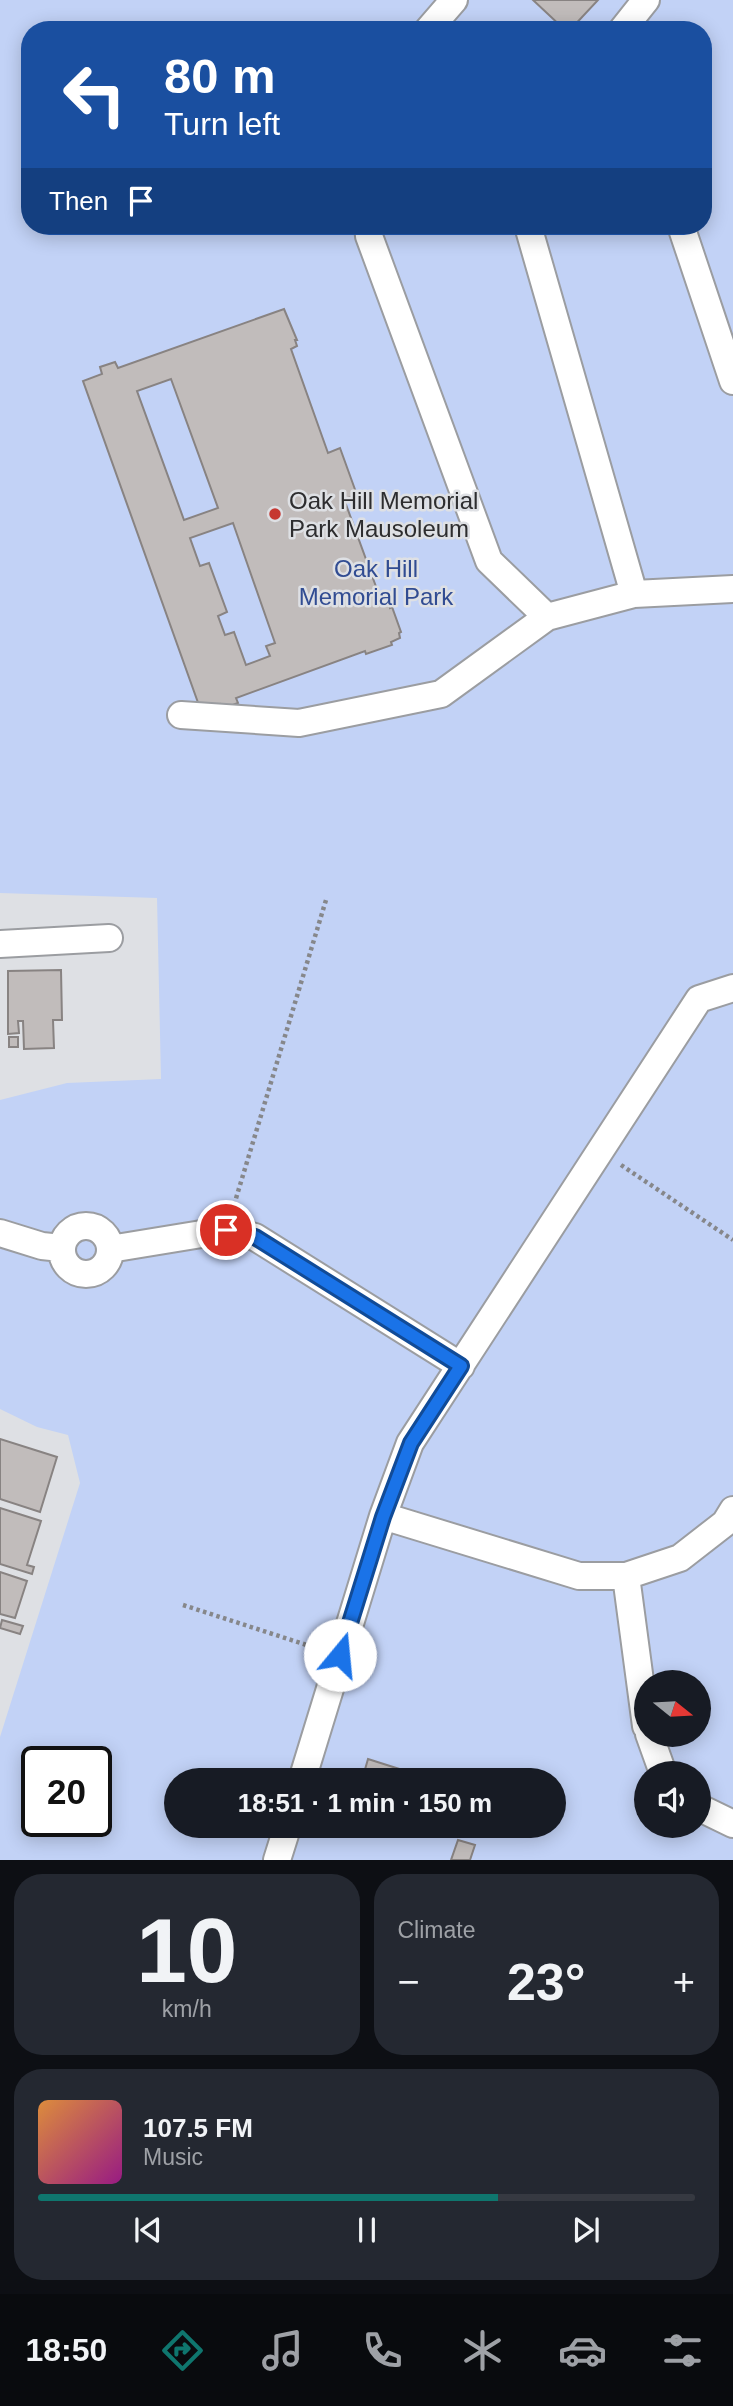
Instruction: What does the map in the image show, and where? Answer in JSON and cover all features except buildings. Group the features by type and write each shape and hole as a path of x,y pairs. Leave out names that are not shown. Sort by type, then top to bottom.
{"lane":[{"path":"436,21 454,0"},
{"path":"629,21 646,0"},
{"path":"369,235 489,561 547,617"},
{"path":"531,235 634,594"},
{"path":"684,235 733,381"},
{"path":"181,715 299,723 441,694 547,617 634,594 733,589"},
{"path":"0,944 109,938"},
{"path":"306,1768 383,1517 411,1443 699,999 733,988"},
{"path":"79,1227 93,1227 105,1235 110,1248 107,1261 99,1271 85,1275 73,1271 64,1261 61,1248 66,1235 79,1227"},
{"path":"110,1248 226,1230 255,1237 461,1366"},
{"path":"0,1233 42,1246 61,1248"},
{"path":"383,1517 579,1576 626,1576 680,1558 725,1522 733,1510"},
{"path":"626,1576 639,1670"},
{"path":"711,1813 733,1824"},
{"path":"277,1860 284,1838"}],"path":[{"path":"226,1230 326,900"},
{"path":"600,1151 733,1240"},
{"path":"183,1605 340,1655"}],"green space":[{"name":"Oak Hill Memorial Park","path":"0,0 733,0 733,1860 0,1860 0,1737 80,1483 68,1435 37,1427 0,1409 0,1100 67,1083 161,1079 157,898 0,893"}],"place":[{"name":"Oak Hill Memorial Park Mausoleum","path":"275,514"}],"route":[{"path":"226,1230 255,1237 461,1366 411,1443 383,1517 340,1655"}]}
